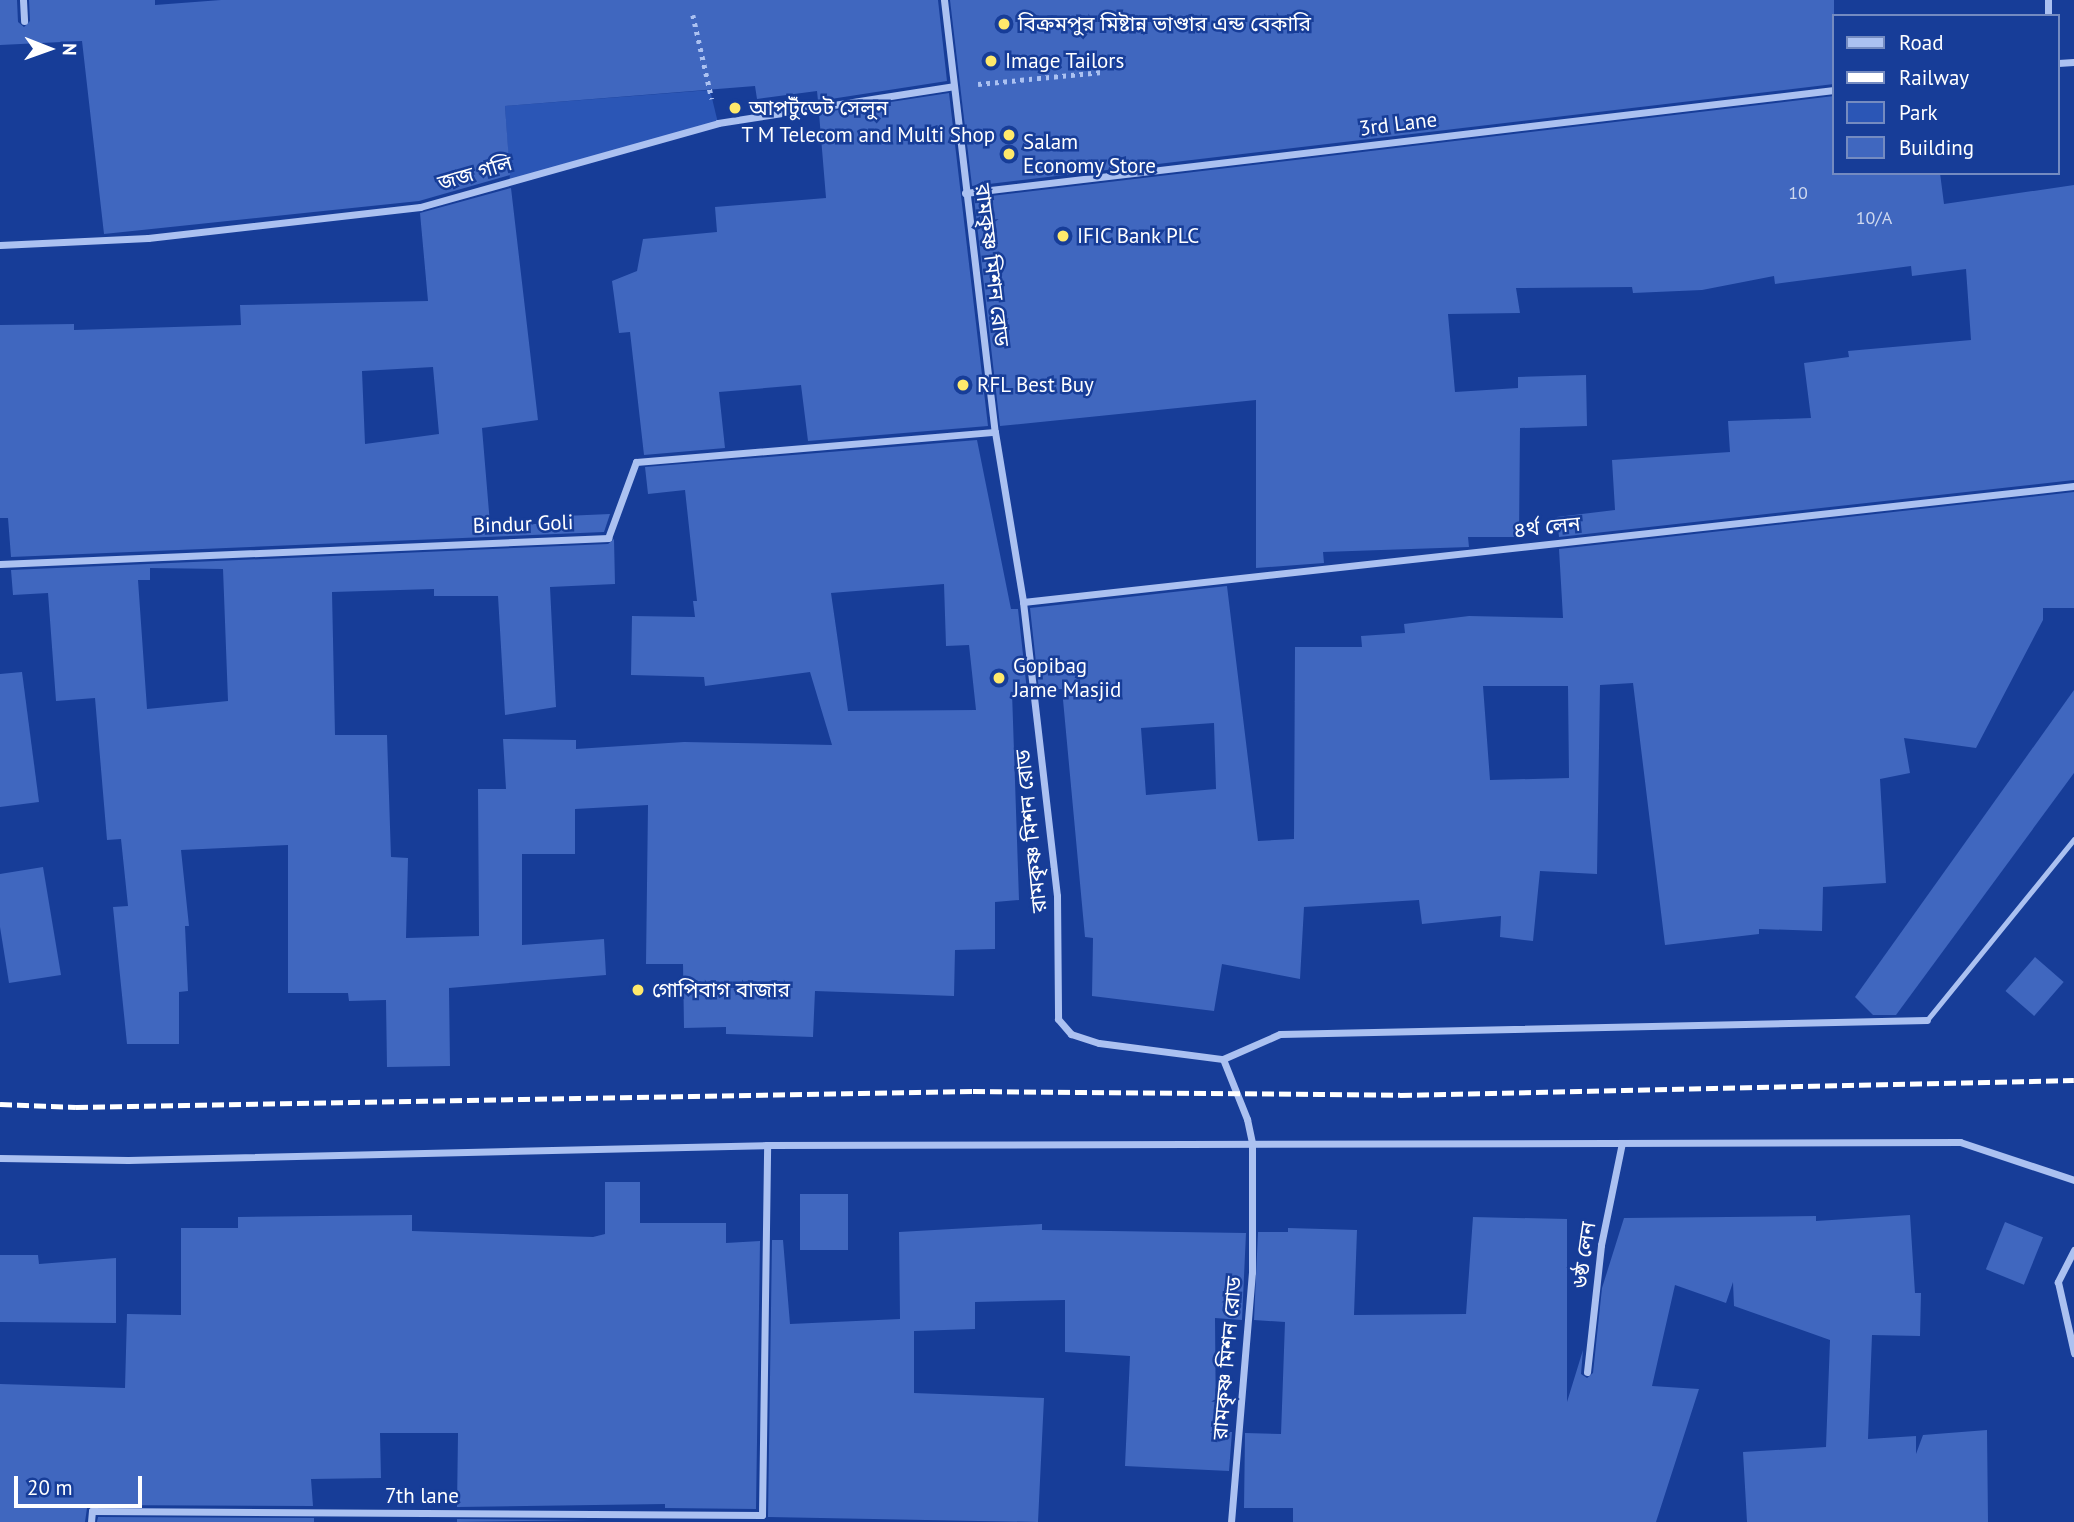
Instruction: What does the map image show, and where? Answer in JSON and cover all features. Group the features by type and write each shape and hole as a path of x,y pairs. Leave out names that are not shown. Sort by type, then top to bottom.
{"street":[{"path":"23,0 24,22"},
{"name":"রামকৃষ্ণ মিশন রোড","path":"944,0 995,432 1023,603 1058,906 1058,1019 1071,1034 1099,1043 1223,1059 1247,1119 1252,1143 1252,1272 1231,1522"},
{"name":"জজ গলি","path":"0,245 148,238 420,207 718,123 953,86"},
{"name":"3rd Lane","path":"965,193 1832,90"},
{"name":"Bindur Goli","path":"0,564 608,538 636,463 995,432"},
{"name":"৪র্থ লেন","path":"1023,603 2074,486"},
{"path":"1223,1059 1280,1034 1927,1020"},
{"path":"0,1158 128,1160 767,1145 1960,1142 2074,1180"},
{"name":"৬ষ্ঠ লেন","path":"1587,1373 1601,1245 1622,1143"},
{"name":"7th lane","path":"91,1522 92,1511 762,1519 767,1145"},
{"path":"2074,1250 2058,1282 2074,1353"}],"lane":[{"path":"1927,1020 2074,839"}],"path":[{"path":"693,15 718,123"},
{"path":"953,86 1102,72"}],"green space":[{"path":"710,90 718,123 510,181 505,106"}],"building":[{"path":"0,0 17,0 18,22 24,27 30,21 29,0 155,0 155,5 221,0 938,0 947,81 818,101 817,91 757,99 755,86 505,106 510,175 419,201 104,234 82,41 0,45"},
{"path":"950,0 1834,0 1832,84 972,186"},
{"path":"949,93 988,426 808,441 801,385 719,392 725,448 644,455 630,332 619,333 612,281 637,271 643,239 717,232 715,207 826,198 819,113"},
{"path":"1832,96 1832,175 1940,175 1944,204 2074,185 2074,480 1559,537 1557,517 1615,510 1612,460 1730,452 1728,421 1811,418 1804,363 1849,357 1848,351 1971,340 1966,269 1912,276 1911,266 1775,284 1774,276 1702,290 1633,293 1632,287 1516,288 1520,313 1448,314 1455,392 1518,388 1518,377 1586,375 1587,426 1520,428 1519,537 1468,537 1469,547 1323,552 1324,563 1256,568 1256,400 1000,426 974,198"},
{"path":"511,188 538,420 482,428 490,524 564,524 564,516 610,514 604,532 11,557 8,518 0,518 0,325 74,324 74,330 241,325 240,305 428,301 420,213","holes":["433,367 439,434 365,444 362,371"]},
{"path":"977,440 1011,609 1018,609 1027,691 1012,692 1019,900 995,902 995,949 955,950 954,996 815,991 813,1037 726,1034 726,1027 684,1028 683,964 646,964 648,805 575,809 575,854 522,854 522,945 604,939 606,975 449,988 450,1066 387,1067 386,1000 349,1001 348,993 288,993 288,845 181,850 189,926 185,926 188,991 179,992 179,1044 127,1044 113,907 128,906 121,839 107,840 95,698 56,701 48,593 13,595 11,570 608,544 614,539 615,584 550,587 556,707 505,715 498,596 434,596 434,589 332,592 335,735 387,735 391,857 408,858 406,938 479,936 478,789 506,789 503,739 576,740 576,749 684,742 832,745 810,672 705,686 704,677 631,675 632,616 695,617 693,601 697,601 685,490 648,494 645,467","holes":["150,568 223,569 228,701 147,709 138,580 150,580","944,584 946,646 969,645 976,710 848,711 831,593"]},
{"path":"2074,492 2074,608 2043,608 2043,620 1976,748 1904,738 1910,773 1880,779 1886,883 1823,887 1822,931 1759,929 1759,934 1665,945 1633,683 1600,685 1597,874 1540,871 1533,941 1500,937 1501,916 1422,924 1419,900 1304,907 1300,979 1222,964 1214,1011 1092,996 1093,938 1085,937 1062,689 1039,690 1030,608 1227,586 1258,841 1294,839 1295,647 1362,647 1361,636 1405,633 1404,624 1469,616 1563,618 1559,549","holes":["1483,686 1568,686 1569,778 1490,780","1214,723 1216,789 1146,795 1141,728"]},
{"path":"22,672 39,802 0,807 0,674"},
{"path":"2074,690 2074,773 1896,1015 1873,1015 1855,997"},
{"path":"43,867 61,975 9,983 0,927 0,874"},
{"path":"2035,957 2064,982 2034,1016 2005,991"},
{"path":"605,1182 640,1182 640,1223 726,1223 726,1243 760,1241 756,1509 665,1508 665,1504 457,1507 458,1433 380,1433 381,1478 311,1479 313,1506 92,1505 87,1508 85,1522 0,1522 0,1384 125,1388 127,1314 181,1315 181,1228 238,1228 238,1217 412,1215 412,1231 593,1237 605,1234"},
{"path":"800,1194 848,1194 848,1250 800,1250"},
{"path":"1910,1215 1915,1293 1921,1293 1920,1336 1872,1335 1868,1439 1916,1436 1916,1454 1923,1435 1987,1430 1988,1522 1747,1522 1743,1452 1826,1447 1830,1340 1734,1306 1733,1282 1726,1303 1675,1285 1652,1386 1699,1389 1656,1522 1293,1522 1293,1508 1244,1508 1245,1433 1281,1434 1285,1322 1254,1320 1258,1232 1288,1232 1288,1228 1357,1230 1354,1315 1466,1314 1473,1217 1567,1219 1567,1402 1583,1350 1581,1374 1587,1378 1593,1373 1602,1288 1624,1218 1816,1216 1816,1221"},
{"path":"2005,1222 2043,1237 2024,1285 1986,1269"},
{"path":"1042,1224 1042,1230 1246,1233 1242,1320 1215,1318 1216,1432 1232,1432 1229,1471 1125,1466 1130,1356 1065,1352 1065,1300 975,1302 975,1329 914,1331 914,1393 1044,1398 1038,1522 768,1517 772,1240 783,1240 790,1324 900,1319 899,1232"},
{"path":"0,1255 38,1255 39,1264 116,1258 116,1323 0,1322"},
{"path":"98,1517 314,1518 314,1522 97,1522"},
{"path":"457,1519 590,1520 457,1522"}],"railway":[{"path":"0,1104 76,1107 973,1091 1400,1095 2074,1080"}],"place":[{"name":"বিক্রমপুর মিষ্টান্ন ভাণ্ডার এন্ড বেকারি","path":"1004,24"},
{"name":"Image Tailors","path":"991,61"},
{"name":"আপটুঁডেট সেলুন","path":"735,108"},
{"name":"T M Telecom and Multi Shop","path":"1009,135"},
{"name":"Salam Economy Store","path":"1009,154"},
{"name":"IFIC Bank PLC","path":"1063,236"},
{"name":"RFL Best Buy","path":"963,385"},
{"name":"Gopibag Jame Masjid","path":"999,678"},
{"name":"গোপিবাগ বাজার","path":"638,990"}]}
